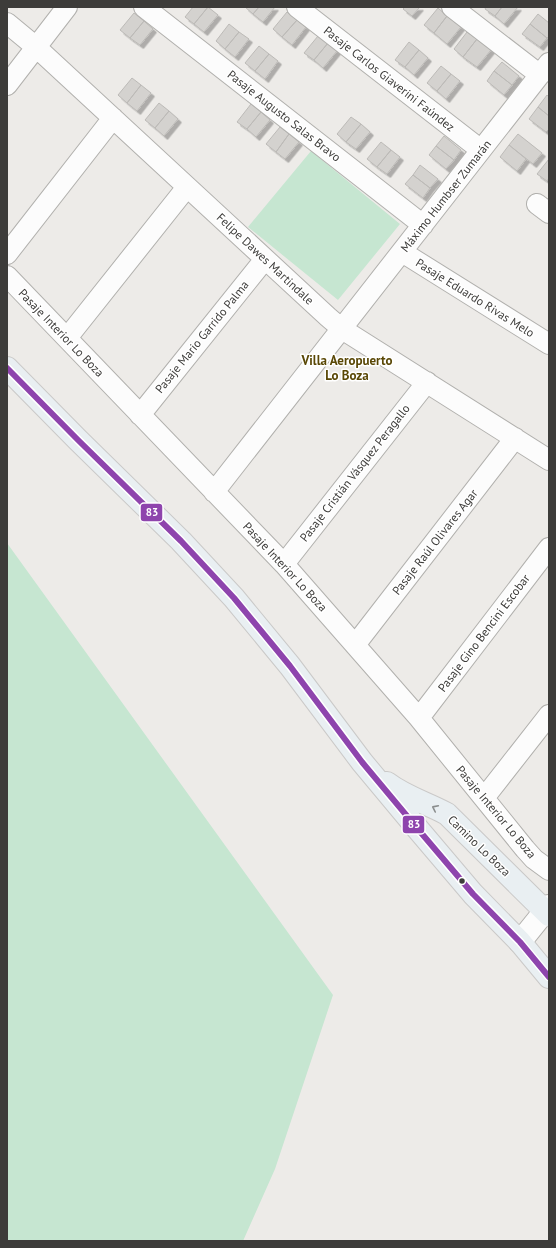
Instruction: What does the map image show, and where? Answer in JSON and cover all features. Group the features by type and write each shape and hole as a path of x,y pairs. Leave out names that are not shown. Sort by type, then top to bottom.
{"main road":[{"name":"Camino Lo Boza","path":"7,368 78,440 181,540 234,598 290,666 362,762 473,894 520,942 549,978"},
{"name":"Camino Lo Boza","path":"362,762 406,796 433,806 447,814 548,910"}],"street":[{"path":"7,84 68,7"},
{"name":"Pasaje Augusto Salas Bravo","path":"144,7 423,225"},
{"name":"Pasaje Carlos Giaverini Faúndez","path":"297,7 481,150"},
{"path":"452,7 544,69"},
{"name":"Felipe Dawes Martindale","path":"7,23 36,47 342,329 549,460"},
{"name":"Máximo Humbser Zumarán","path":"214,492 544,69"},
{"path":"7,254 113,118"},
{"path":"67,338 187,187"},
{"name":"Pasaje Eduardo Rivas Melo","path":"402,252 549,344"},
{"name":"Pasaje Mario Garrido Palma","path":"140,415 265,259"},
{"name":"Pasaje Interior Lo Boza","path":"7,276 284,564 419,718 525,849 534,859 549,870"},
{"name":"Pasaje Cristián Vásquez Peragallo","path":"284,564 427,382"},
{"name":"Pasaje Raúl Olivares Agar","path":"355,645 515,438"},
{"name":"Pasaje Gino Bencini Escobar","path":"419,718 549,548"},
{"path":"484,798 549,714"},
{"path":"520,942 548,910"}],"green space":[{"path":"311,151 400,224 338,300 248,227"},
{"path":"7,543 333,995 275,1169 243,1241 7,1241"}],"building":[{"path":"193,7 208,7 194,24 185,17"},
{"path":"208,7 218,15 204,32 194,24"},
{"path":"245,7 259,7 253,14"},
{"path":"259,7 275,7 263,22 253,14"},
{"path":"405,7 420,7 412,16 403,9"},
{"path":"486,7 502,7 495,16 485,9"},
{"path":"502,7 518,7 504,24 495,16"},
{"path":"438,8 447,16 434,33 424,25"},
{"path":"287,12 297,20 282,37 273,29"},
{"path":"134,13 144,21 130,38 120,30"},
{"path":"538,14 549,23 549,36 547,38 530,24"},
{"path":"447,16 461,27 447,44 434,33"},
{"path":"297,20 306,27 292,45 282,37"},
{"path":"144,21 153,29 140,45 130,38"},
{"path":"229,24 239,32 225,49 216,41"},
{"path":"530,24 547,38 540,47 522,34"},
{"path":"239,32 249,39 235,57 225,49"},
{"path":"467,32 477,39 463,57 454,49"},
{"path":"318,36 328,43 314,60 304,53"},
{"path":"477,39 491,50 477,67 463,57"},
{"path":"409,42 419,50 405,67 395,60"},
{"path":"328,43 337,51 323,68 314,60"},
{"path":"259,46 269,54 255,71 245,63"},
{"path":"419,50 428,58 414,75 405,67"},
{"path":"269,54 278,61 265,79 255,71"},
{"path":"502,62 519,76 512,85 494,71"},
{"path":"441,66 451,74 437,91 427,83"},
{"path":"494,71 512,85 504,95 487,81"},
{"path":"451,74 460,81 446,99 437,91"},
{"path":"132,78 141,85 127,103 118,95"},
{"path":"141,85 151,93 137,111 127,103"},
{"path":"547,95 549,97 549,116 538,107"},
{"path":"159,103 169,111 155,128 145,120"},
{"path":"251,104 261,112 247,129 237,122"},
{"path":"538,107 549,116 549,129 546,132 529,119"},
{"path":"169,111 178,119 164,136 155,128"},
{"path":"261,112 270,120 256,137 247,129"},
{"path":"351,117 361,124 346,142 337,134"},
{"path":"361,124 370,132 356,149 346,142"},
{"path":"280,127 289,134 276,152 266,144"},
{"path":"289,134 299,142 285,159 276,152"},
{"path":"518,134 542,153 533,164 509,145"},
{"path":"444,136 461,150 454,160 436,146"},
{"path":"381,142 391,150 377,167 367,159"},
{"path":"509,145 526,159 517,171 500,157"},
{"path":"436,146 454,160 446,169 429,155"},
{"path":"391,150 400,157 387,174 377,167"},
{"path":"549,159 549,178 547,181 537,174"},
{"path":"420,165 438,179 430,188 413,175"},
{"path":"413,175 430,188 423,198 405,184"}],"transit line":[{"name":"83","path":"7,368 181,541 234,598 290,666 362,762 473,894 520,942 549,977"}],"district":[{"name":"Villa Aeropuerto Lo Boza","path":"347,368"}]}
